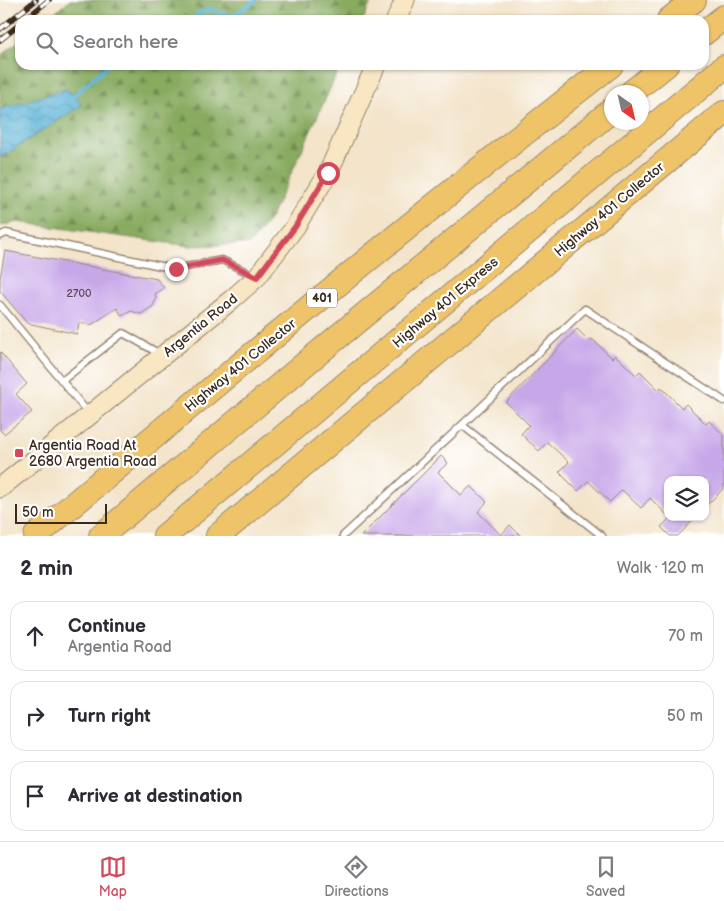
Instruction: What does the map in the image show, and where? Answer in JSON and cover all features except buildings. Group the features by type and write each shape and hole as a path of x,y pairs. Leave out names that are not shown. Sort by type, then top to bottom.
{"highway":[{"path":"675,15 694,0"},
{"path":"709,29 724,17"},
{"name":"Highway 401 Express","path":"165,536 724,67"},
{"name":"Highway 401 Collector","path":"36,536 180,414 485,163 605,70"},
{"path":"641,85 660,70"},
{"name":"Highway 401 Collector","path":"218,536 724,113"},
{"path":"102,536 305,364 604,117"}],"street":[{"path":"398,15 405,0"},
{"name":"Argentia Road","path":"4,482 90,415 257,277 295,227 328,173 374,70"}],"lane":[{"path":"0,236 6,232 176,269 222,260 257,277"},
{"path":"0,305 90,415"},
{"path":"342,536 586,308 724,401"},
{"path":"63,380 123,333 163,355"},
{"path":"462,425 602,536"}],"green space":[{"path":"70,0 372,0 365,15 52,15"},
{"path":"15,44 15,70 339,70 271,217 250,244 189,246 17,222 0,226 0,56"}],"water":[{"path":"67,89 82,105 0,158 0,109"}],"waterway":[{"path":"235,15 256,0"},
{"path":"197,15 211,9 227,15"},
{"path":"71,98 102,70"}],"railway":[{"path":"17,15 36,0"},
{"path":"30,15 49,0"},
{"path":"0,29 15,17"},
{"path":"0,40 15,28"}],"place":[{"name":"Argentia Road At 2680 Argentia Road","path":"19,453"}],"route":[{"path":"176,269 222,260 257,277 295,227 328,173"}]}
